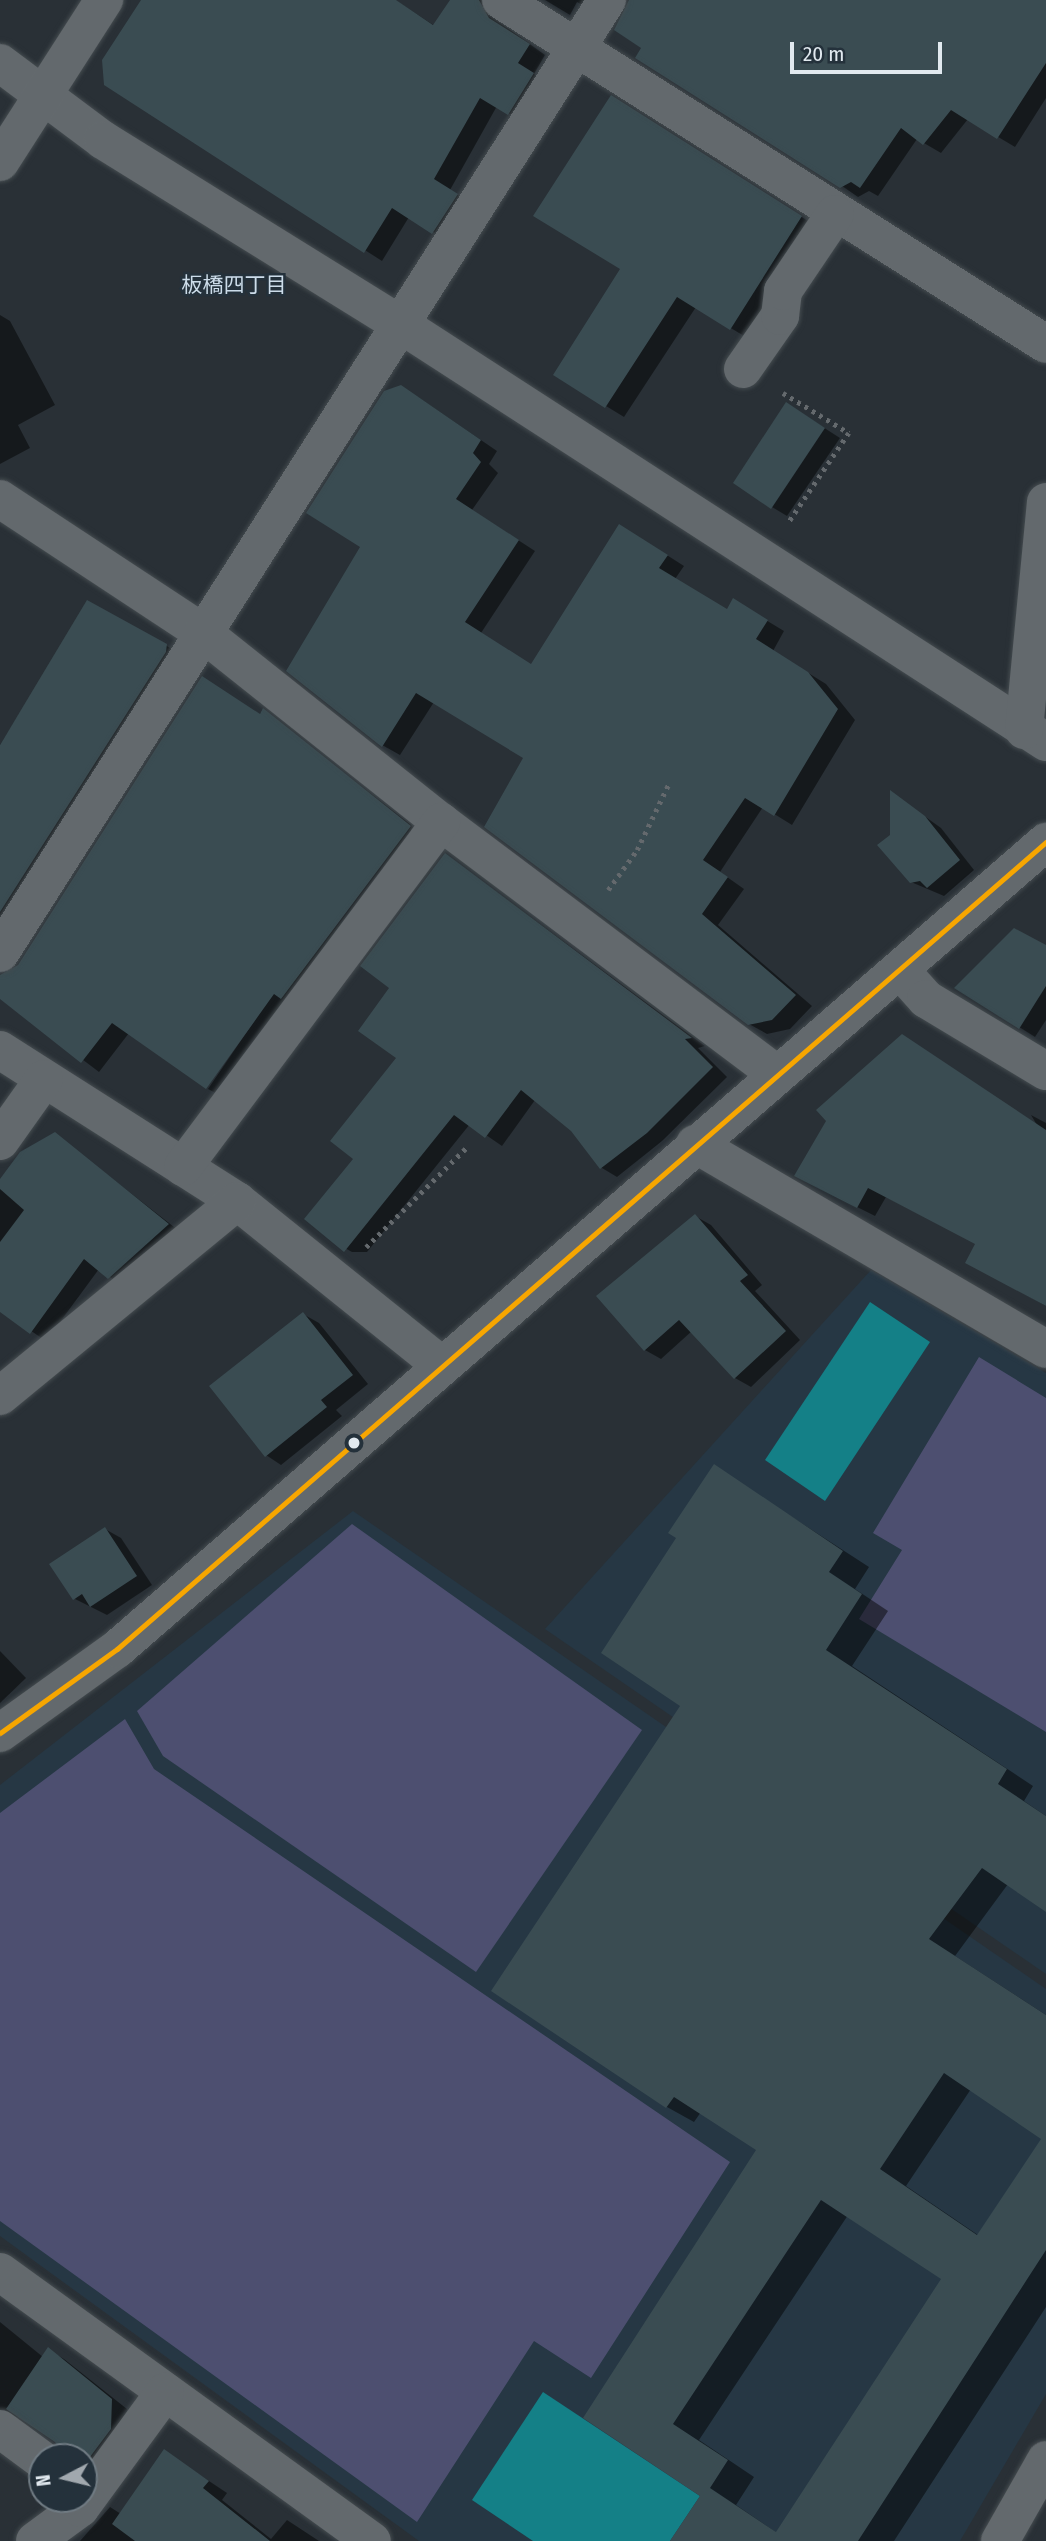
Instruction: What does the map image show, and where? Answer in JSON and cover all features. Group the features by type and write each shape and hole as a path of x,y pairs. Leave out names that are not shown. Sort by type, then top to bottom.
{"street":[{"path":"0,162 104,0"},
{"path":"501,0 835,214 1046,344"},
{"path":"0,953 203,633 403,326 607,0"},
{"path":"0,63 103,140 403,326 1035,736"},
{"path":"743,369 780,316 783,291 835,214"},
{"path":"0,499 203,633 441,822 777,1074"},
{"path":"1035,736 1046,502"},
{"path":"183,1167 441,822"},
{"path":"0,1732 117,1649 440,1364 1046,842"},
{"path":"900,970 926,999 1046,1071"},
{"path":"0,1050 237,1201 336,1277 440,1364"},
{"path":"0,1141 44,1079"},
{"path":"695,1144 1046,1349"},
{"path":"0,1396 237,1201"},
{"path":"0,2272 372,2541"},
{"path":"98,2478 165,2392"},
{"path":"0,2429 28,2450"},
{"path":"1000,2541 1044,2467"},
{"path":"35,2541 73,2513"}],"path":[{"path":"743,369 849,433 762,560"},
{"path":"582,929 637,850 670,781"},
{"path":"336,1277 468,1146"}],"shaded area":[{"path":"871,1270 1046,1373 1046,1974 545,1629"},
{"path":"870,1302 930,1342 825,1501 765,1460"},
{"path":"979,1357 1046,1398 1046,1732 859,1619 902,1550 873,1533"},
{"path":"353,1511 1046,1989 1046,2394 960,2541 419,2541 0,2236 0,1785"},
{"path":"352,1524 642,1730 476,1972 163,1756 137,1711"},
{"path":"125,1719 154,1769 730,2162 591,2378 534,2341 417,2522 0,2221 0,1813"},
{"path":"543,2392 700,2496 670,2541 533,2541 472,2500"}],"building":[{"path":"141,0 396,0 433,25 450,0 479,0 489,18 530,44 518,63 534,73 508,115 480,98 434,179 458,194 432,234 392,208 364,253 104,85 102,60"},
{"path":"629,0 1046,0 1046,63 997,139 951,110 923,145 901,128 860,188 851,182 840,188 635,58 641,48 614,30"},
{"path":"611,95 802,216 730,330 677,297 605,408 553,375 620,269 533,216"},
{"path":"401,385 481,440 473,453 481,462 456,499 519,540 465,622 531,664 619,524 668,555 659,568 727,609 733,598 768,620 756,639 808,672 838,709 774,816 745,798 703,860 728,877 702,914 796,995 772,1020 748,1025 484,827 523,758 416,693 382,747 286,671 360,547 306,513 384,391"},
{"path":"786,402 825,428 771,509 733,483"},
{"path":"87,600 167,644 166,652 0,912 0,745"},
{"path":"202,676 260,714 263,708 411,826 281,999 274,994 206,1089 112,1023 81,1063 0,999 0,975 18,965"},
{"path":"890,790 925,816 960,860 927,888 920,881 910,883 877,845 890,835"},
{"path":"445,853 692,1038 685,1039 713,1067 647,1133 600,1169 571,1131 521,1090 485,1138 454,1115 344,1252 304,1219 353,1159 330,1141 396,1058 358,1031 389,988 360,966"},
{"path":"1014,928 1046,945 1046,986 1019,1029 954,988"},
{"path":"902,1034 1046,1130 1046,1306 965,1263 975,1244 868,1188 857,1208 794,1176 826,1121 816,1110"},
{"path":"55,1132 169,1224 108,1279 84,1259 30,1334 0,1312 0,1242 24,1210 0,1189 0,1179 20,1152"},
{"path":"695,1214 748,1275 740,1281 786,1331 734,1379 679,1320 644,1351 596,1296"},
{"path":"303,1312 353,1375 321,1400 327,1407 265,1457 209,1386"},
{"path":"714,1464 843,1551 829,1572 862,1594 826,1650 1007,1769 998,1784 1046,1816 1046,1912 982,1868 929,1939 1046,2015 1046,2250 858,2541 670,2541 700,2496 583,2418 756,2150 674,2097 666,2108 491,1991 680,1706 601,1653 676,1538 668,1533","holes":["944,2073 1041,2139 977,2235 880,2169","821,2200 941,2279 776,2532 710,2488 728,2460 673,2424"]},
{"path":"105,1527 137,1576 90,1607 82,1594 73,1600 49,1564"},
{"path":"48,2347 112,2399 111,2429 98,2446 98,2443 56,2443 6,2409"},
{"path":"164,2449 209,2481 203,2488 270,2541 135,2541 112,2524"}],"transit line":[{"path":"0,1733 117,1649 1046,842"}],"district":[{"name":"板橋四丁目","path":"234,285"}]}
